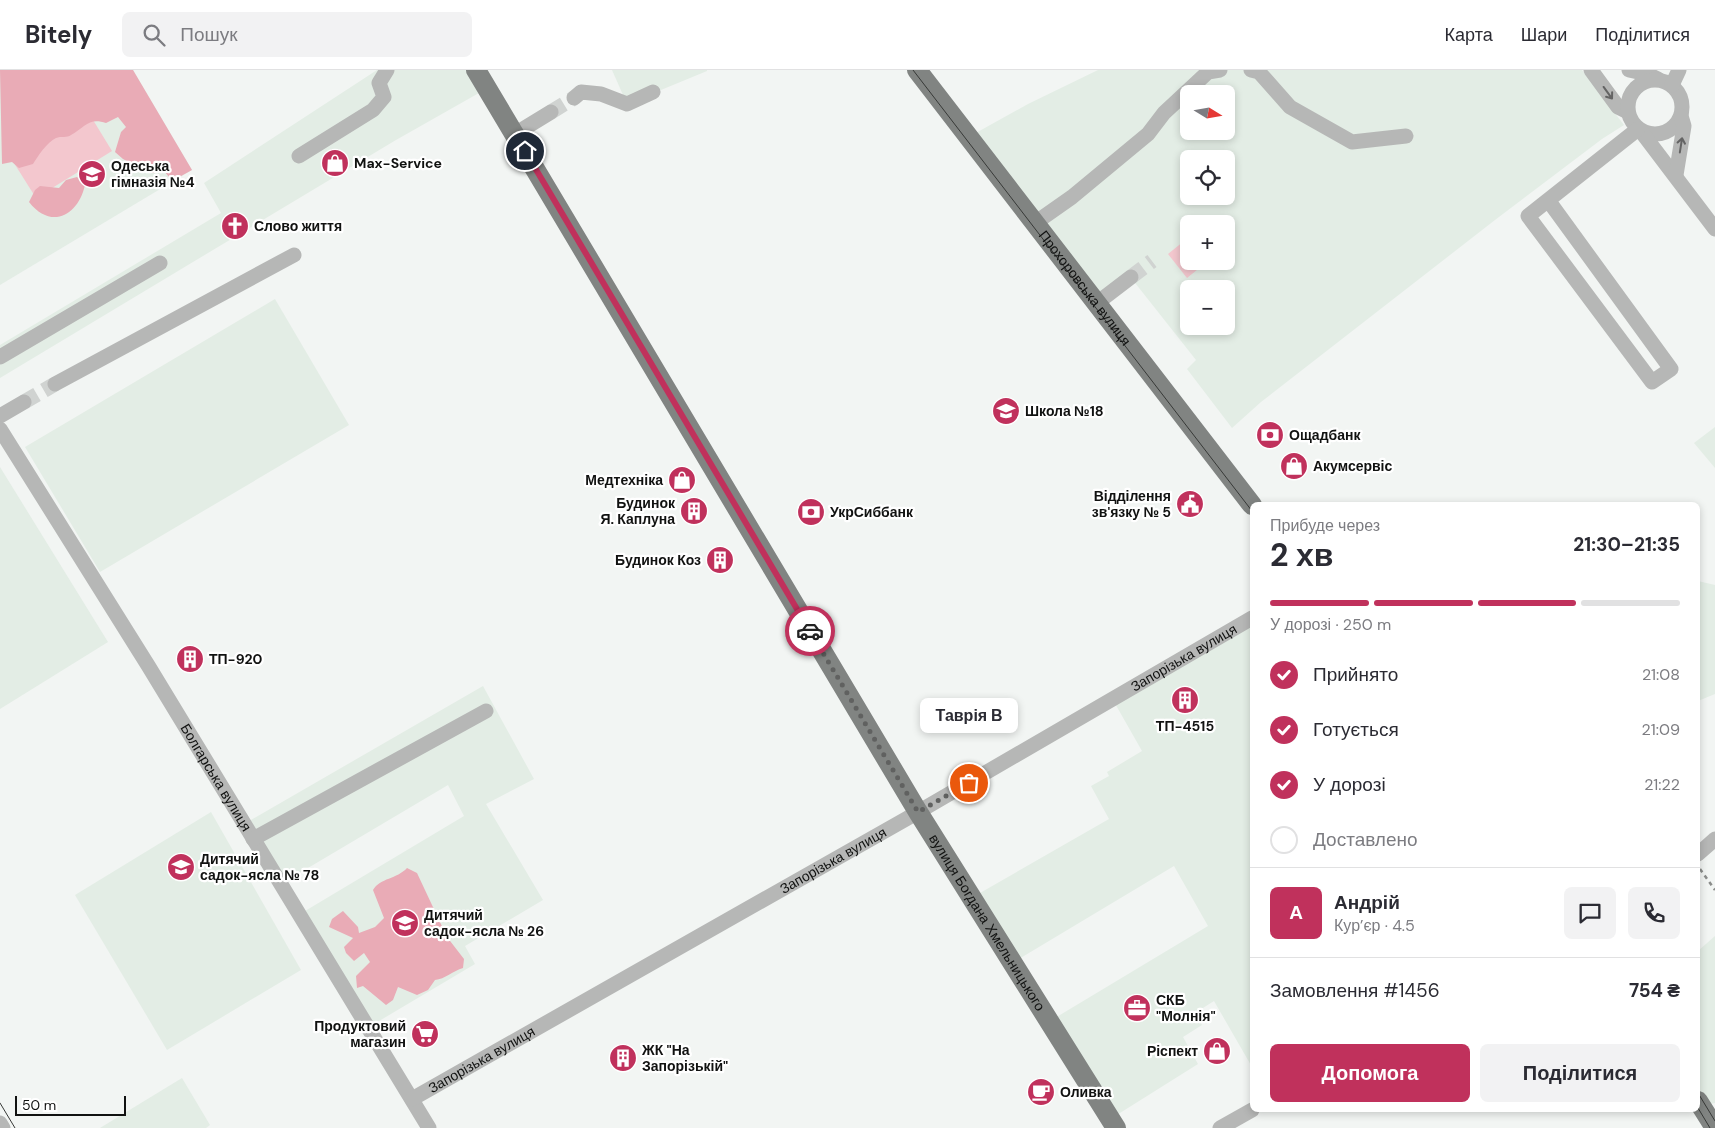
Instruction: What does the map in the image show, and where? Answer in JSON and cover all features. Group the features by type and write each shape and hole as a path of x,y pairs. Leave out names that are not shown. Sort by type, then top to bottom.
{"main road":[{"name":"вулиця Богдана Хмельницького","path":"476,70 918,812 1116,1128"},
{"name":"Прохоровська вулиця","path":"917,70 1250,502"},
{"path":"1700,1104 1714,1128"}],"street":[{"path":"298,156 374,110 384,98 379,83 387,70"},
{"path":"1035,223 1072,198 1148,134 1164,113 1208,72 1220,70"},
{"path":"1251,70 1259,72 1290,107 1352,142 1406,136"},
{"path":"1591,70 1618,107 1628,112 1669,170 1676,175 1715,229"},
{"path":"1629,70 1647,74 1672,85 1681,98 1681,116 1684,126 1676,175"},
{"path":"1672,85 1679,70"},
{"path":"1628,112 1628,100 1636,87 1642,82 1658,79"},
{"path":"574,98 581,92 601,94 627,104 653,92"},
{"path":"515,134 551,112"},
{"path":"1639,129 1652,134 1660,134 1674,127 1681,116"},
{"path":"1548,200 1671,368 1652,382 1528,216 1548,200 1639,129"},
{"path":"55,384 294,255"},
{"path":"0,357 160,263"},
{"path":"1097,303 1131,277"},
{"path":"0,416 24,402"},
{"name":"Болгарська вулиця","path":"0,429 429,1128"},
{"name":"Запорізька вулиця","path":"412,1099 918,812 1250,619"},
{"path":"253,839 486,712"},
{"path":"1700,852 1715,840"},
{"path":"1220,1128 1250,1111"},
{"path":"0,1123 3,1128"}],"path":[{"path":"1700,869 1715,890"}],"shaded area":[{"name":"Одеська гімназія №4","path":"0,70 133,70 192,170 0,285"},
{"path":"0,70 133,70 192,170 172,181 165,172 150,173 123,159 115,152 121,132 126,127 118,117 106,123 100,121 91,122 69,136 56,138 46,146 33,164 19,168 12,162 2,164"},
{"path":"377,70 475,70 486,89 396,140 0,378 0,345 221,213 204,183"},
{"path":"612,70 707,70 707,71 627,104"},
{"path":"1098,70 1582,70 1624,125 1602,139 1495,220 1261,402 1232,428 1187,369 1196,360 1128,274 1099,297 974,134 1028,104"},
{"path":"90,115 112,151 36,198 14,163"},
{"path":"77,177 85,185 76,205 63,216 46,216 37,211 29,202 35,190 40,186 59,188 66,180"},
{"path":"1180,244 1180,269 1168,254"},
{"path":"1181,270 1197,270 1187,278"},
{"path":"275,299 349,425 100,572 25,447"},
{"path":"1715,427 1715,468 1694,443"},
{"path":"0,467 108,642 0,709"},
{"path":"1700,581 1715,585 1715,694 1700,700"},
{"path":"1250,621 1250,1064 1214,1001 1195,1013 1202,1025 1183,1037 1198,1064 1112,1118 1050,1021 1208,926 1174,866 1014,962 973,897 1109,819 1091,786 1109,776 1107,772 1142,751 1113,700"},
{"path":"483,686 534,779 486,804 543,900 465,946 475,964 369,1027 300,914 464,816 448,785 281,884 244,824"},
{"path":"211,812 301,970 167,1050 75,895"},
{"path":"407,868 417,873 447,937 464,959 463,968 435,980 428,990 417,995 398,987 393,1000 386,1005 363,986 357,988 356,976 370,962 364,953 354,961 346,953 344,947 353,938 329,927 332,919 343,911 358,927 359,933 375,927 384,918 373,890 380,883 403,872"},
{"path":"1715,936 1715,1103 1704,1105 1700,1099 1700,949"},
{"path":"182,1078 210,1125 206,1128 100,1128"}],"tunnel":[{"path":"551,112 574,98"},
{"path":"1131,277 1152,261"},
{"path":"24,402 55,384"}],"tram line":[{"path":"913,70 1250,508"},
{"path":"1700,1096 1715,1121"},
{"path":"0,1103 15,1128"},
{"path":"1700,1111 1710,1128"}],"way so far":[{"path":"810,631 918,812 969,783"}],"place":[{"name":"Max-Service","path":"335,163"},
{"name":"Одеська гімназія №4","path":"92,174"},
{"name":"Слово життя","path":"235,226"},
{"name":"Школа №18","path":"1006,411"},
{"name":"Ощадбанк","path":"1270,435"},
{"name":"Акумсервіс","path":"1294,466"},
{"name":"Медтехніка","path":"682,480"},
{"name":"Відділення зв'язку № 5","path":"1190,504"},
{"name":"Будинок Я. Каплуна","path":"694,511"},
{"name":"УкрСиббанк","path":"811,512"},
{"name":"Будинок Коз","path":"720,560"},
{"name":"ТП-920","path":"190,659"},
{"name":"ТП-4515","path":"1185,700"},
{"name":"Таврія В","path":"969,783"},
{"name":"Дитячий садок-ясла № 78","path":"181,867"},
{"name":"Дитячий садок-ясла № 26","path":"405,923"},
{"name":"СКБ \"Молнія\"","path":"1137,1008"},
{"name":"Продуктовий магазин","path":"425,1034"},
{"name":"Ріспект","path":"1217,1051"},
{"name":"ЖК \"На Запорізькій\"","path":"623,1058"},
{"name":"Оливка","path":"1041,1092"}],"route":[{"path":"525,151 810,631"}]}
